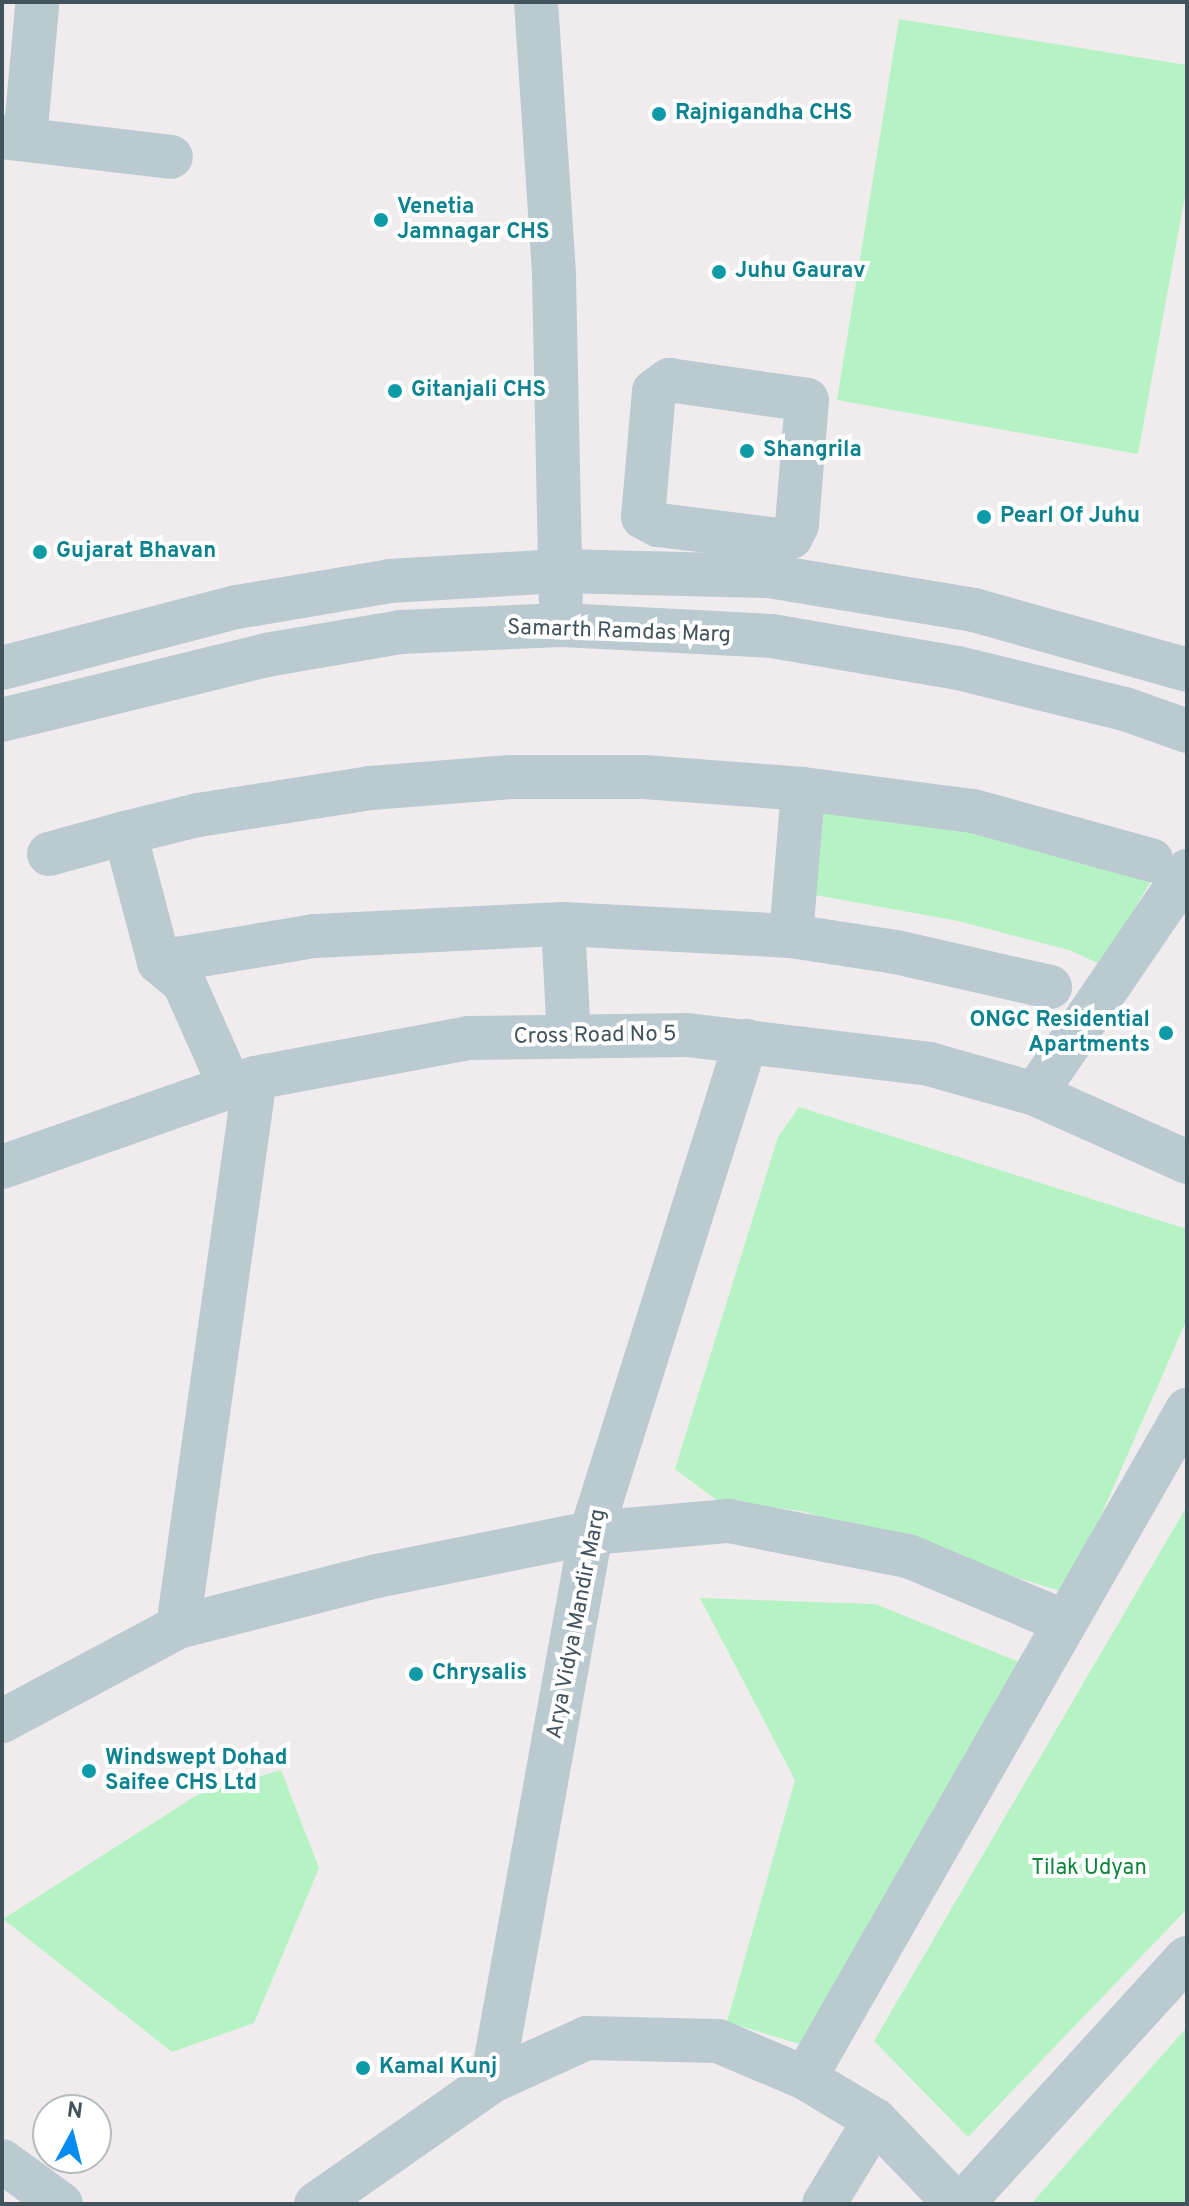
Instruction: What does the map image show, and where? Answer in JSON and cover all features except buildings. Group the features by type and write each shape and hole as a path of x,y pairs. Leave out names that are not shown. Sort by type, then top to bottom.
{"street":[{"path":"536,2 554,276 562,625"},
{"path":"29,6 14,138 171,157"},
{"path":"669,380 807,400 797,525 791,537 677,528 651,524 640,512 656,386 669,380"},
{"path":"671,631 677,528"},
{"path":"2,668 237,607 390,581 560,571 769,576 974,610 1187,670"},
{"name":"Samarth Ramdas Marg","path":"2,720 266,655 370,637 562,625 772,636 958,668 1125,709 1187,731"},
{"path":"49,854 198,815 371,788 511,777 644,777 803,789 973,811 1175,900 1035,1094"},
{"path":"791,936 803,789"},
{"path":"125,833 159,962 184,983 242,1081 178,1627"},
{"path":"159,962 315,936 563,924 791,936 896,952 1050,987"},
{"path":"563,924 569,1037"},
{"name":"Cross Road No 5","path":"2,1167 242,1081 468,1038 687,1035 929,1064 1035,1094 1187,1162"},
{"name":"Arya Vidya Mandir Marg","path":"492,2081 591,1533 746,1041"},
{"path":"805,2078 1063,1621 1187,1410"},
{"path":"2,1721 178,1627 377,1576 591,1533 729,1521 908,1556 1063,1621"},
{"path":"962,2204 1187,1958"},
{"path":"316,2204 492,2081 587,2038 718,2041 805,2078 875,2120 956,2204"},
{"path":"824,2204 875,2120"},
{"path":"2,2161 61,2204"}],"green space":[{"path":"899,19 1187,65 1187,185 1138,454 837,400"},
{"path":"809,811 915,818 1151,881 1102,965 1069,950 958,921 799,892"},
{"path":"799,1107 1187,1229 1187,1319 1067,1593 802,1511 718,1501 675,1469 778,1137"},
{"name":"Tilak Udyan","path":"1187,1506 1187,1909 968,2137 874,2041"},
{"path":"700,1598 875,1604 1022,1663 806,2046 727,2022 795,1780"},
{"path":"281,1770 319,1868 254,2023 172,2052 3,1919 197,1795"},
{"path":"1187,2027 1187,2204 1031,2204"}],"place":[{"name":"Rajnigandha CHS","path":"659,114"},
{"name":"Venetia Jamnagar CHS","path":"381,220"},
{"name":"Juhu Gaurav","path":"719,272"},
{"name":"Gitanjali CHS","path":"395,391"},
{"name":"Shangrila","path":"747,451"},
{"name":"Pearl Of Juhu","path":"984,517"},
{"name":"Gujarat Bhavan","path":"40,552"},
{"name":"ONGC Residential Apartments","path":"1166,1033"},
{"name":"Chrysalis","path":"416,1674"},
{"name":"Windswept Dohad Saifee CHS Ltd","path":"89,1771"},
{"name":"Kamal Kunj","path":"363,2068"}]}
